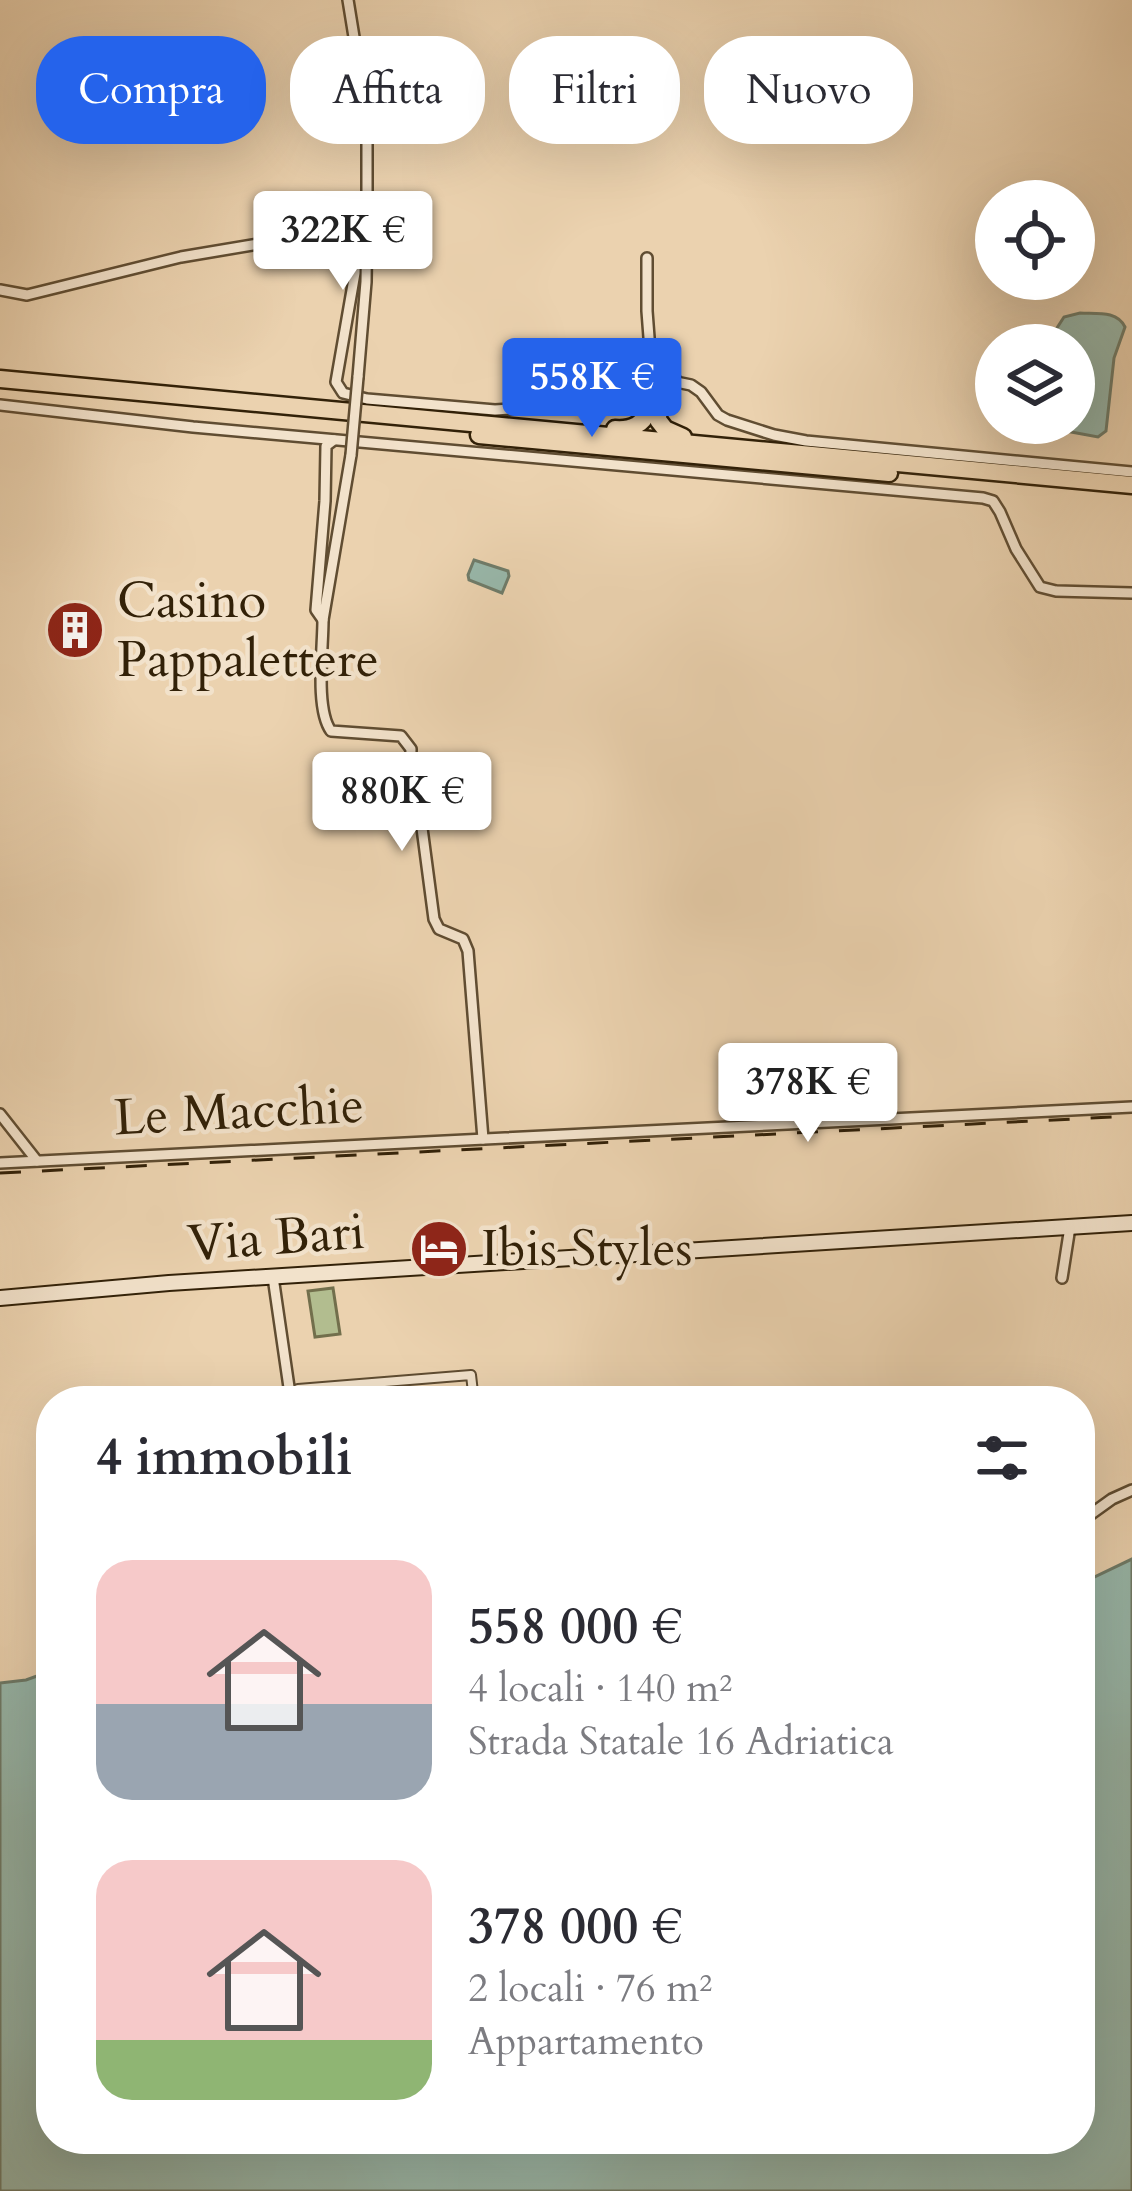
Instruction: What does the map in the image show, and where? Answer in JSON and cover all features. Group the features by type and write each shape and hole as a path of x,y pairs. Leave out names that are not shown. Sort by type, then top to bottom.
{"highway":[{"path":"631,377 657,385"},
{"path":"0,379 1132,485"},
{"path":"587,433 601,428 626,430 639,424 657,385"},
{"path":"657,385 658,420 701,444"},
{"path":"0,390 1132,495"}],"main road":[{"name":"Via Bari","path":"0,1298 1132,1223"}],"street":[{"path":"348,0 367,117 366,282 351,455 323,620 322,701 331,731 401,736 411,748 410,790 420,813 434,919 439,929 463,939 468,951 483,1138"},
{"path":"0,290 27,295 181,257 331,234 348,229 367,211"},
{"path":"356,221 352,292 336,382 343,393 496,410 574,404 602,386 631,377"},
{"path":"331,234 355,259"},
{"path":"647,258 647,311 657,385 691,385 727,420 806,441 1132,472"},
{"path":"0,405 983,498 993,501 1040,586 1056,591 1132,593"},
{"path":"323,620 316,610 317,585 326,446 334,440"},
{"name":"Le Macchie","path":"0,1163 1132,1107"},
{"path":"0,1114 37,1161"},
{"path":"1062,1278 1070,1227"},
{"path":"273,1277 289,1386"},
{"path":"348,1386 471,1375 472,1386"},
{"path":"1095,1511 1132,1490"}],"green space":[{"path":"333,1288 340,1334 315,1337 308,1291"}],"shaded area":[{"path":"1099,313 1111,315 1125,327 1114,358 1106,431 1098,437 1095,324 1060,324 1064,317"},
{"path":"474,560 508,571 502,593 469,580"},
{"path":"1132,1559 1132,2191 0,2191 0,1683 36,1676 36,2154 1095,2154 1095,1577"}],"railway":[{"path":"0,1173 1132,1116"}],"place":[{"name":"Casino Pappalettere","path":"75,630"},
{"name":"Ibis Styles","path":"439,1249"}]}
